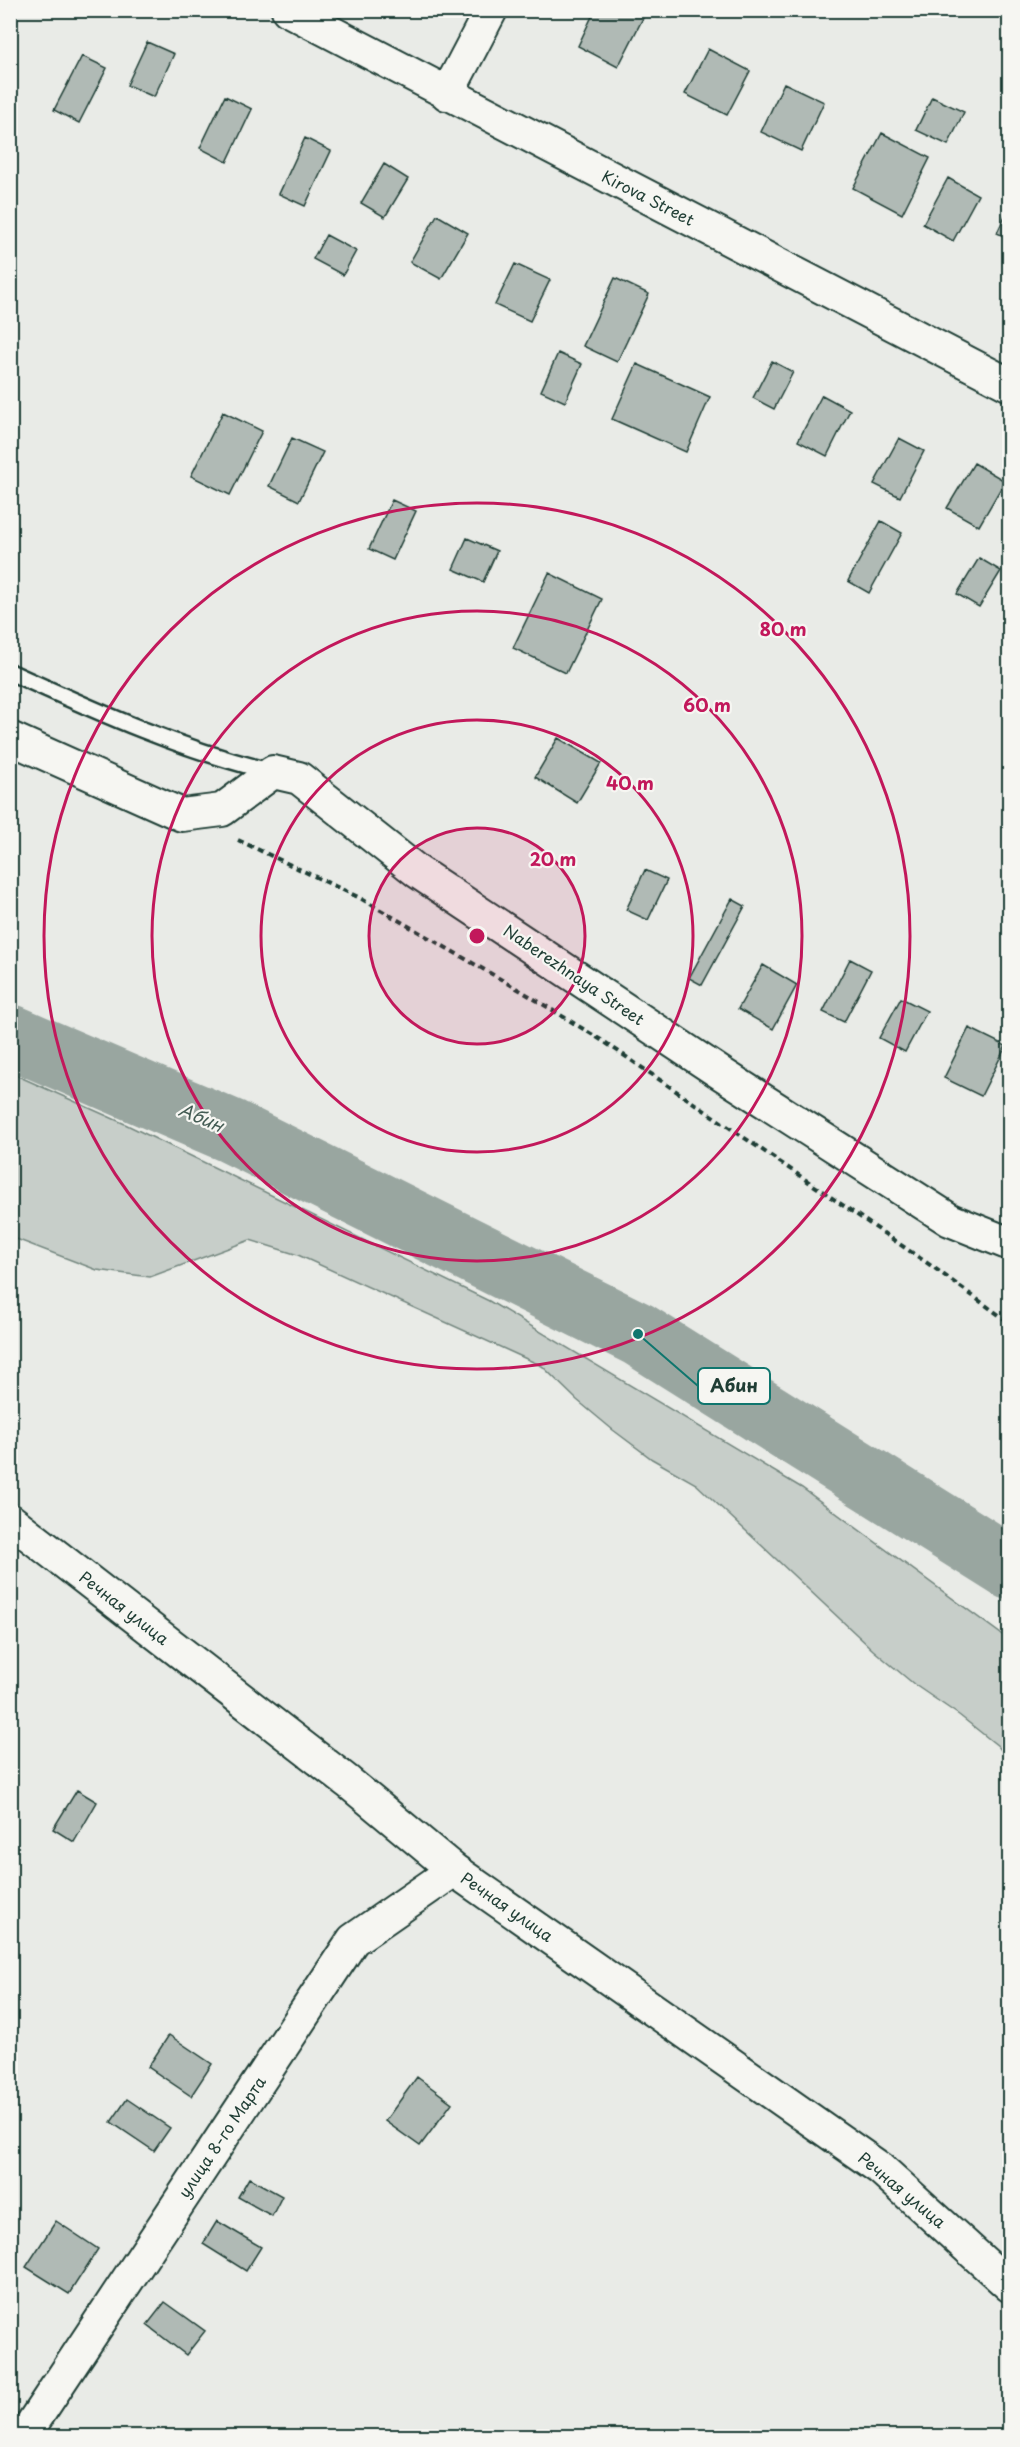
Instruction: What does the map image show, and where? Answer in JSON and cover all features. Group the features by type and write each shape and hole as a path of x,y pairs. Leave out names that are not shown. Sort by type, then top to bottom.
{"street":[{"name":"Kirova Street","path":"288,10 1010,385"},
{"path":"447,94 491,10"},
{"path":"10,738 182,815 222,810 273,772"},
{"name":"Naberezhnaya Street","path":"273,772 299,778 418,872 722,1074 950,1220 1010,1244"},
{"name":"Речная улица","path":"10,1520 348,1782 454,1870 881,2169 1010,2286"},
{"name":"улица 8-го Марта","path":"24,2436 353,1940 454,1870"}],"lane":[{"path":"10,672 130,727 238,764 273,772"}],"path":[{"path":"233,838 360,898 606,1043 933,1267 1010,1323"}],"shaded area":[{"path":"11,1073 125,1124 489,1301 802,1488 1009,1640 1009,1760 998,1746 959,1715 915,1685 873,1650 696,1484 652,1459 613,1430 577,1400 542,1366 298,1255 250,1240 150,1277 97,1270 11,1237"}],"building":[{"path":"595,10 632,10 644,16 618,67 578,46"},
{"path":"147,42 174,54 154,97 127,85"},
{"path":"708,49 750,71 727,115 685,94"},
{"path":"82,56 107,68 79,123 54,110"},
{"path":"784,83 824,102 801,151 761,132"},
{"path":"225,96 252,109 227,162 200,148"},
{"path":"932,97 964,112 948,145 916,130"},
{"path":"882,133 930,158 902,214 853,188"},
{"path":"305,138 331,151 305,206 279,194"},
{"path":"384,164 408,179 385,217 361,203"},
{"path":"948,178 978,195 953,241 923,224"},
{"path":"1010,205 1010,239 997,233"},
{"path":"437,215 468,233 441,279 410,262"},
{"path":"326,235 356,251 343,275 313,259"},
{"path":"515,264 550,280 530,321 495,305"},
{"path":"615,278 649,294 617,362 583,346"},
{"path":"558,353 582,364 565,402 541,391"},
{"path":"772,361 793,372 774,409 753,398"},
{"path":"637,364 710,397 686,452 612,419"},
{"path":"822,395 850,410 827,456 798,441"},
{"path":"223,412 262,431 230,495 191,476"},
{"path":"292,438 323,452 299,501 269,486"},
{"path":"899,438 924,451 900,497 874,484"},
{"path":"974,463 1005,481 979,526 947,508"},
{"path":"392,500 416,511 393,560 369,549"},
{"path":"881,521 902,533 869,593 848,581"},
{"path":"467,538 497,551 483,582 453,569"},
{"path":"979,558 1001,571 979,607 957,594"},
{"path":"549,573 602,599 566,673 513,648"},
{"path":"558,738 601,763 577,803 535,777"},
{"path":"645,870 667,880 648,920 626,910"},
{"path":"732,899 745,906 702,985 689,978"},
{"path":"850,959 871,970 844,1022 823,1012"},
{"path":"763,965 797,985 773,1029 738,1009"},
{"path":"901,998 927,1011 905,1052 879,1038"},
{"path":"969,1028 1006,1046 981,1096 944,1078"},
{"path":"77,1790 97,1802 74,1842 53,1829"},
{"path":"169,2035 212,2064 191,2096 148,2067"},
{"path":"417,2077 452,2103 420,2146 385,2121"},
{"path":"127,2099 170,2128 154,2151 111,2122"},
{"path":"249,2178 282,2196 272,2216 238,2197"},
{"path":"56,2221 98,2249 69,2294 26,2267"},
{"path":"217,2221 261,2247 246,2271 203,2244"},
{"path":"165,2302 205,2331 186,2355 147,2325"}],"waterway":[{"name":"Абин","path":"10,1036 231,1131 638,1334 1010,1568"}],"place":[{"name":"Абин","path":"638,1334"}]}
